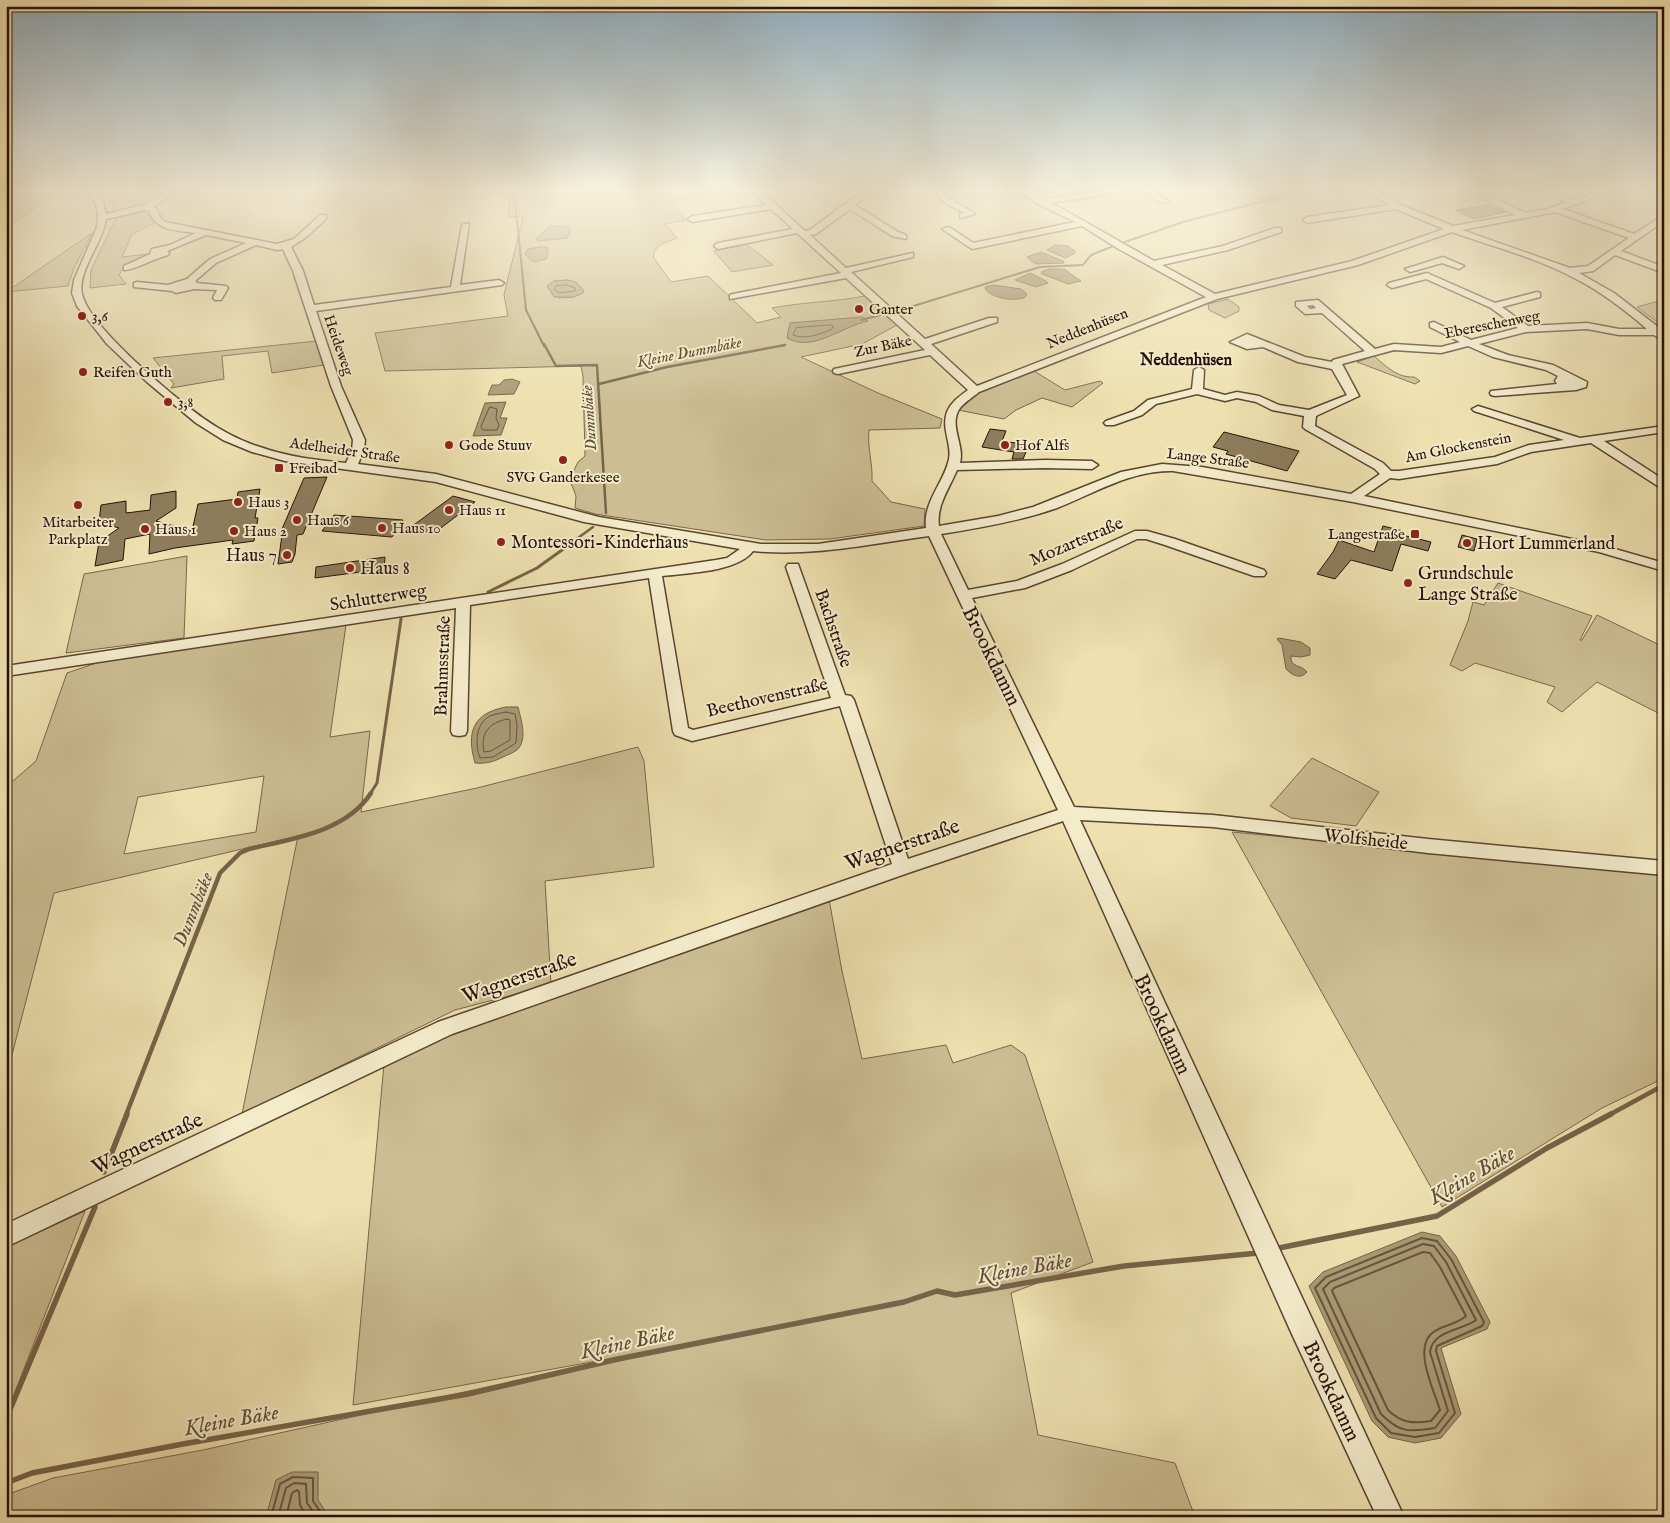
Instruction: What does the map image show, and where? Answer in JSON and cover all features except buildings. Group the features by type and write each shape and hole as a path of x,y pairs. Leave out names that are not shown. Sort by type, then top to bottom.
{"street":[{"name":"Adelheider Straße","path":"86,261 82,269 77,292 82,310 134,364 199,420 225,438 267,453 301,462 434,478 585,518 749,546"},
{"path":"127,268 141,261"},
{"path":"192,284 213,261"},
{"name":"Heideweg","path":"292,261 336,386 358,440 358,450 350,468"},
{"path":"455,289 460,261"},
{"path":"833,261 930,347 975,390"},
{"path":"733,297 846,273 888,261"},
{"path":"1148,261 1214,298"},
{"path":"1153,264 1166,261"},
{"name":"Neddenhüsen","path":"933,531 932,516 934,503 952,467 955,456 949,430 954,409 975,390 1214,298 1361,261"},
{"path":"1410,268 1439,261"},
{"path":"1446,261 1459,266"},
{"path":"1540,261 1587,279 1620,301 1661,335"},
{"path":"1569,271 1590,269 1601,261"},
{"path":"1639,261 1664,270"},
{"path":"1399,264 1494,306 1526,329"},
{"path":"1587,279 1590,269"},
{"path":"1392,285 1427,276"},
{"path":"310,309 446,294 455,289 499,283"},
{"path":"138,284 174,288 172,285 192,284 223,288 218,298"},
{"path":"1494,306 1537,295"},
{"path":"1324,310 1373,352"},
{"name":"Zur Bäke","path":"838,371 930,347 993,320"},
{"path":"1434,325 1470,344 1499,356 1553,368 1568,381"},
{"name":"Ebereschenweg","path":"1336,366 1337,362 1394,347 1441,350 1526,329 1587,326 1619,332 1661,335"},
{"path":"1110,423 1138,412 1152,402 1197,391 1225,398 1237,395 1259,399 1276,408 1310,414 1353,396 1336,366 1301,358 1265,344"},
{"path":"1197,391 1199,370"},
{"path":"1495,393 1568,381"},
{"name":"Am Glockenstein","path":"1478,409 1572,438 1576,441"},
{"path":"1310,414 1309,427 1378,466 1388,474"},
{"name":"Am Glockenstein","path":"1353,498 1388,474 1399,475 1497,460 1529,449 1664,429"},
{"path":"1593,439 1664,486"},
{"path":"952,467 1044,464 1092,465"},
{"name":"Lange Straße","path":"749,546 807,548 993,522 1040,510 1138,471 1174,467 1202,470 1353,498 1601,549 1664,568"},
{"name":"Brookdamm","path":"933,531 1068,813 1287,1296 1391,1517"},
{"name":"Mozartstraße","path":"963,595 1020,585 1067,567 1135,535 1147,535 1259,573"},
{"name":"Schlutterweg","path":"6,671 733,561 746,552 749,546"},
{"name":"Bachstraße","path":"793,567 840,700"},
{"name":"Beethovenstraße","path":"655,574 681,731 692,736 846,700 902,868"},
{"name":"Brahmsstraße","path":"459,731 463,603"},
{"name":"Wolfsheide","path":"1068,813 1212,821 1428,846 1664,868"},
{"name":"Wagnerstraße","path":"6,1236 445,1028 902,868 1068,813"}],"shaded area":[{"path":"51,261 78,261 68,286 6,292"},
{"path":"95,261 136,261 124,267 119,275 126,284 90,288 91,270"},
{"path":"512,261 656,261 671,282 708,276 757,323 781,317 772,308 865,296 897,325 862,344 801,357 878,393 942,419 940,428 869,430 872,481 891,502 925,509 924,526 830,539 766,540 595,514 575,508 576,496 571,483 572,474 578,462 585,456 583,376 581,366 385,371 375,333 508,316 504,295","holes":["567,280 574,297 558,298 554,281"]},
{"path":"723,261 768,261 773,265 732,272"},
{"path":"1228,299 1239,307 1239,311 1225,318 1209,310 1208,304"},
{"path":"1655,302 1664,303 1664,327 1637,307"},
{"path":"317,341 324,365 272,373 268,351 222,356 224,379 171,388 174,384 153,358"},
{"path":"1374,356 1402,376 1414,377 1420,381 1415,384 1357,362"},
{"path":"1034,371 1065,390 1100,381 1103,383 1072,407 1042,398 1016,410 1004,419 958,410 980,392"},
{"path":"187,556 184,638 66,653 84,574"},
{"path":"1498,583 1592,616 1580,640 1582,640 1597,615 1664,647 1664,716 1597,682 1562,712 1547,702 1555,687 1475,663 1462,671 1450,665 1468,621 1473,602 1484,605"},
{"path":"346,625 330,737 370,731 361,812 477,788 638,747 644,761 654,867 545,881 551,985 455,1010 242,1114 298,836 54,893 6,1078 6,787 36,761 67,673 102,661","holes":["264,776 256,832 124,854 138,797"]},
{"path":"1312,758 1379,792 1356,826 1291,818 1270,806"},
{"path":"1232,832 1664,873 1664,1078 1602,1108 1442,1207"},
{"path":"829,899 842,971 862,1059 946,1045 953,1063 1011,1045 1025,1055 1093,1262 1011,1293 1038,1435 1175,1463 1195,1517 6,1517 6,1495 53,1478 203,1450 636,1354 353,1405 384,1064 453,1034"},
{"path":"85,1211 7,1413 6,1413 6,1247"}],"water":[{"path":"1032,261 1063,261 1064,263 1035,264"},
{"path":"1049,269 1064,269 1081,281 1068,284 1042,274 1041,272"},
{"path":"1030,273 1048,283 1036,287 1015,280"},
{"path":"567,280 576,282 584,291 583,293 574,297 554,297 547,286 554,281"},
{"path":"993,285 1021,289 1027,294 1024,298 1019,299 999,297 986,290 985,287"},
{"path":"862,317 868,321 817,341 797,342 787,338 790,323"},
{"path":"512,379 520,382 514,394 488,395 492,385 499,385 504,380"},
{"path":"506,402 500,418 507,418 501,435 473,436 485,403"},
{"path":"1277,639 1301,642 1310,648 1310,655 1301,657 1291,656 1294,664 1307,672 1302,676 1296,676 1286,669 1282,645"},
{"path":"506,707 518,707 523,729 520,746 517,750 496,760 486,763 475,763 471,742 475,726 479,719 486,714"},
{"path":"1422,1232 1440,1236 1456,1256 1490,1322 1487,1329 1441,1348 1461,1414 1441,1438 1415,1443 1388,1437 1372,1421 1309,1286 1323,1272"},
{"path":"292,1472 318,1472 318,1500 329,1517 266,1517 276,1480"}],"waterway":[{"name":"Dummbäke","path":"521,261 526,310 544,346"},
{"name":"Kleine Dummbäke","path":"894,312 1040,267 1083,265 1086,261"},
{"name":"Kleine Dummbäke","path":"861,320 888,313"},
{"name":"Dummbäke","path":"544,344 556,366 597,365 606,513"},
{"name":"Kleine Dummbäke","path":"599,384 667,367 785,345 782,346"},
{"name":"Dummbäke","path":"571,543 593,527"},
{"name":"Dummbäke","path":"488,592 537,568 573,542"},
{"name":"Dummbäke","path":"370,794 377,783 401,619"},
{"name":"Dummbäke","path":"126,1115 220,873 240,853 249,849 299,837 332,825 347,817 371,793"},
{"name":"Kleine Bäke","path":"1609,1115 1664,1085"},
{"name":"Dummbäke","path":"104,1172 127,1114"},
{"name":"Kleine Bäke","path":"1279,1248 1437,1216 1547,1148 1611,1114"},
{"name":"Dummbäke","path":"6,1419 95,1207"},
{"name":"Kleine Bäke","path":"6,1483 32,1473 183,1444 468,1394 618,1359 904,1302 937,1291 955,1295 1124,1266 1258,1253"}],"place":[{"name":"Ganter","path":"859,309"},
{"name":"3,6","path":"82,316"},
{"name":"Reifen Guth","path":"83,372"},
{"name":"3,8","path":"168,402"},
{"name":"Gode Stuuv","path":"449,445"},
{"name":"Hof Alfs","path":"1005,445"},
{"name":"SVG Ganderkesee","path":"563,460"},
{"name":"Freibad","path":"279,468"},
{"name":"Haus 3","path":"238,502"},
{"name":"Mitarbeiter Parkplatz","path":"78,505"},
{"name":"Haus 11","path":"449,510"},
{"name":"Haus 6","path":"297,520"},
{"name":"Haus 10","path":"382,528"},
{"name":"Haus 1","path":"145,529"},
{"name":"Haus 2","path":"234,531"},
{"name":"Langestraße","path":"1415,534"},
{"name":"Montessori-Kinderhaus","path":"501,542"},
{"name":"Hort Lummerland","path":"1467,543"},
{"name":"Haus 7","path":"287,555"},
{"name":"Haus 8","path":"350,568"},
{"name":"Grundschule Lange Straße","path":"1408,583"}],"district":[{"name":"Neddenhüsen","path":"1186,359"}]}
